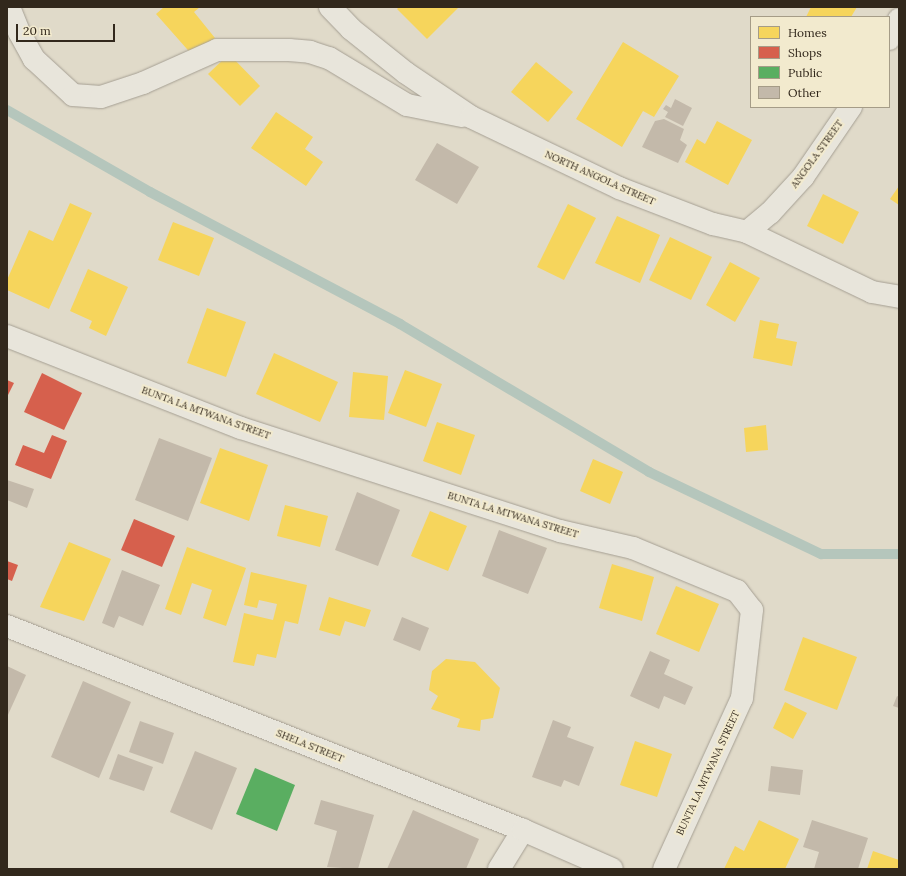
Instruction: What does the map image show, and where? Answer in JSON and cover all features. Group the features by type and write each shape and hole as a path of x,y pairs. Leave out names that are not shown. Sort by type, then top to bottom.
{"street":[{"path":"10,7 19,32 34,59 73,95 101,97 143,83 217,50 289,50 310,52 329,58 408,105 471,117"},
{"name":"NORTH ANGOLA STREET","path":"330,7 351,29 406,74 471,117 619,188 713,224 747,232 872,292 899,297"},
{"path":"890,37 899,19"},
{"name":"ANGOLA STREET","path":"747,232 770,213 803,177 850,108"},
{"name":"BUNTA LA MTWANA STREET","path":"7,336 241,428 560,530 633,548 737,591 752,610 742,698 664,869"},
{"name":"SHELA STREET","path":"7,626 522,830 612,869"},
{"path":"499,869 522,830"}],"building: Homes":[{"path":"164,7 200,7 194,12 215,38 194,57 156,14"},
{"path":"399,7 459,7 427,39 397,9"},
{"path":"811,7 857,7 852,16 806,16"},
{"path":"623,42 679,76 654,117 643,111 622,147 576,119"},
{"path":"229,54 260,86 240,106 208,74"},
{"path":"536,62 573,92 548,122 511,92"},
{"path":"276,112 313,137 305,149 323,162 306,186 251,148"},
{"path":"717,121 752,140 728,185 685,162 697,139 705,144"},
{"path":"899,186 899,205 890,199"},
{"path":"823,194 859,212 843,244 807,226"},
{"path":"70,203 92,213 49,309 7,290 7,280 29,230 53,241"},
{"path":"568,204 596,218 564,280 537,267"},
{"path":"617,216 660,235 640,283 595,263"},
{"path":"173,222 214,238 199,276 158,260"},
{"path":"670,237 712,257 691,300 649,280"},
{"path":"730,262 760,278 735,322 706,305"},
{"path":"88,269 128,287 106,336 89,328 92,321 70,311"},
{"path":"207,308 246,322 226,377 187,363"},
{"path":"760,320 779,324 776,338 797,342 792,366 753,358"},
{"path":"274,353 338,382 320,422 256,394"},
{"path":"405,370 442,384 426,427 388,413"},
{"path":"353,372 388,376 384,420 349,417"},
{"path":"437,422 475,435 461,475 423,461"},
{"path":"766,425 768,450 746,452 744,428"},
{"path":"220,448 268,465 249,521 200,503"},
{"path":"593,459 623,472 610,504 580,491"},
{"path":"285,505 328,516 320,547 277,536"},
{"path":"430,511 467,526 448,571 411,556"},
{"path":"69,542 111,559 84,621 40,607"},
{"path":"187,547 246,568 226,626 203,618 212,590 192,583 181,615 165,609"},
{"path":"612,564 654,577 642,621 599,608"},
{"path":"251,572 307,585 298,624 285,621 276,658 257,654 254,666 233,662 244,613 273,620 277,604 259,600 257,608 244,605"},
{"path":"676,586 719,604 699,652 656,634"},
{"path":"329,597 371,610 365,627 345,621 340,636 319,630"},
{"path":"803,637 857,657 837,710 784,690"},
{"path":"446,659 475,662 500,688 493,718 481,720 480,731 457,727 460,719 431,709 438,696 429,690 432,671"},
{"path":"785,702 807,713 793,739 773,728"},
{"path":"635,741 672,754 657,797 620,785"},
{"path":"759,820 799,839 785,869 724,869 735,846 744,851"},
{"path":"873,851 899,860 899,869 867,869"}],"building: Shops":[{"path":"42,373 82,393 64,430 24,412"},
{"path":"7,380 14,383 7,397"},
{"path":"52,435 67,441 51,479 15,465 23,445 44,453"},
{"path":"134,519 175,536 162,567 121,550"},
{"path":"7,561 18,565 12,581 7,579"}],"building: Public":[{"path":"255,768 295,785 277,831 236,814"}],"building: Other":[{"path":"675,99 692,108 683,126 665,117 668,112 663,109 666,105 671,108"},
{"path":"664,119 684,129 680,140 687,145 678,163 642,147 655,121"},
{"path":"437,143 479,167 457,204 415,180"},
{"path":"159,438 212,458 188,521 135,500"},
{"path":"7,480 34,489 27,508 7,500"},
{"path":"357,492 400,510 378,566 335,550"},
{"path":"499,530 547,548 528,594 482,576"},
{"path":"122,570 160,585 143,626 119,616 114,628 102,623"},
{"path":"402,617 429,628 420,651 393,640"},
{"path":"650,651 670,660 664,674 693,687 685,705 664,696 659,709 630,696"},
{"path":"7,666 26,675 7,717"},
{"path":"83,681 131,702 99,778 51,757"},
{"path":"897,696 899,697 899,708 893,706"},
{"path":"553,720 571,727 567,737 594,747 579,786 564,780 561,787 532,777"},
{"path":"140,721 174,733 163,764 129,752"},
{"path":"195,751 237,768 212,830 170,812"},
{"path":"118,754 153,767 144,791 109,779"},
{"path":"771,766 803,770 800,795 768,791"},
{"path":"321,800 374,815 358,869 327,867 337,831 314,824"},
{"path":"413,810 479,839 466,869 387,869"},
{"path":"812,820 868,838 858,869 814,869 819,852 803,847"}],"waterway":[{"path":"7,110 150,192 400,324 649,472 821,554 899,554"}]}
